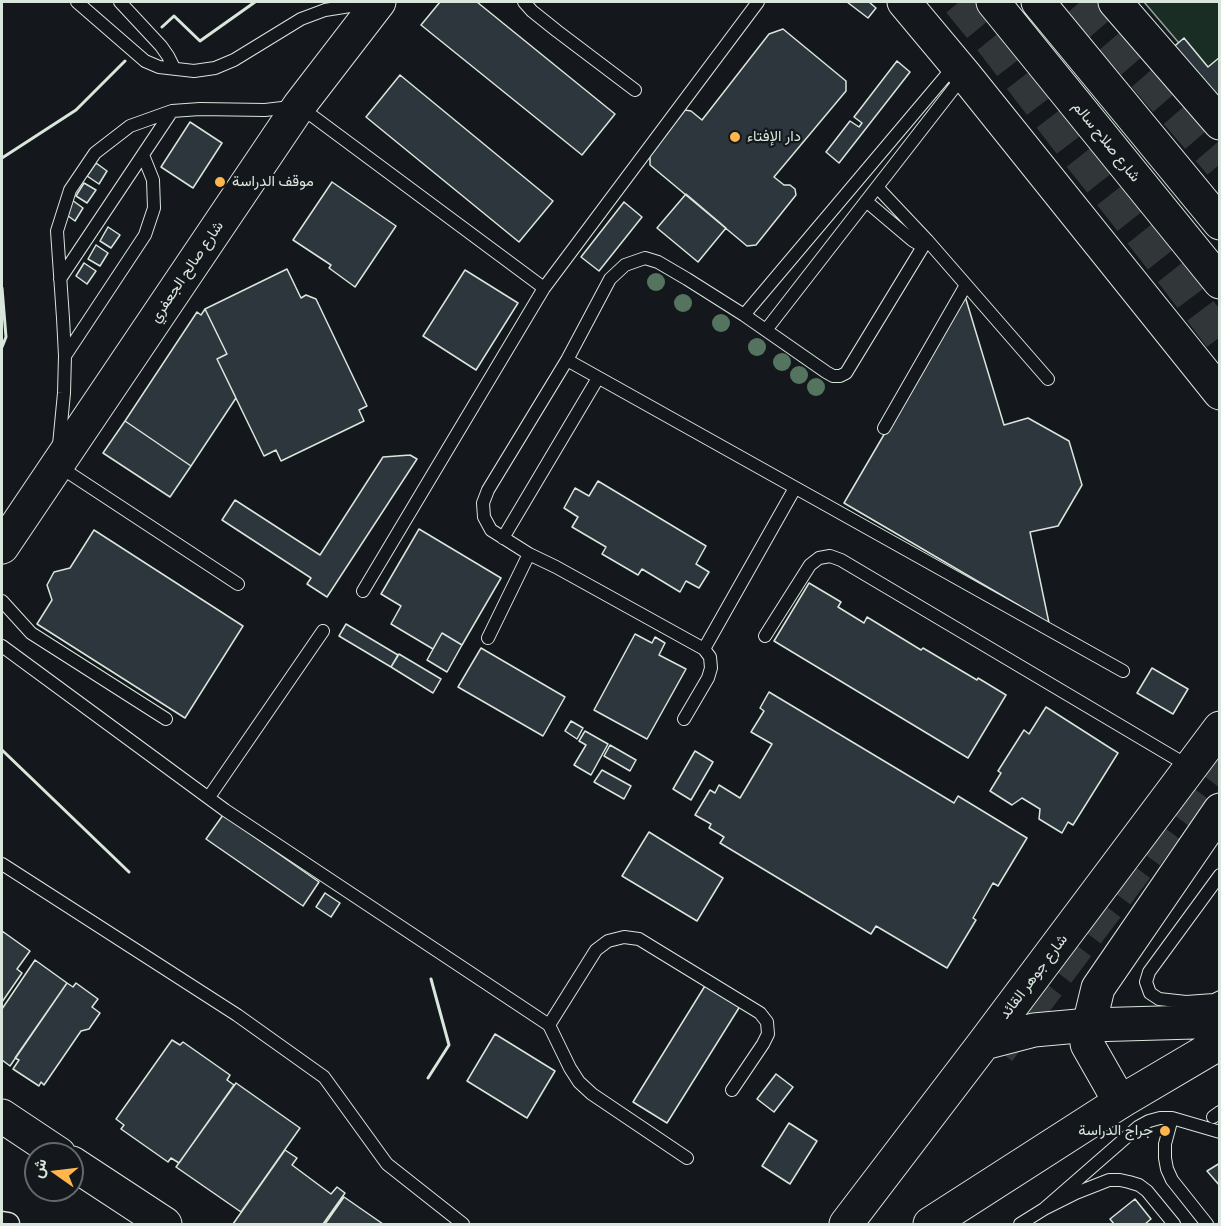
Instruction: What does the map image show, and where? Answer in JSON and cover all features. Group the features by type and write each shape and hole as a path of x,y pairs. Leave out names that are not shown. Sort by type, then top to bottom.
{"main road":[{"path":"904,2 1220,393"},
{"name":"شارع صلاح سالم","path":"993,2 1220,282"},
{"path":"1038,2 1220,223"},
{"path":"1115,2 1220,123"},
{"name":"شارع صالح الجعفري","path":"2,547 299,106 378,4"},
{"name":"شارع جوهر القائد","path":"846,1224 1220,728"},
{"path":"1120,1102 1087,1044 1098,988 1220,810"},
{"path":"984,1043 1034,1030 1089,1025 1220,1020"},
{"path":"930,1224 1120,1102 1220,1043"},
{"path":"2,1116 40,1142"},
{"path":"84,1171 165,1224"}],"street":[{"path":"2,1223 8,1224"}],"lane":[{"path":"77,2 145,62 159,67 195,71 215,68 234,60 301,19 325,10 378,4"},
{"path":"121,2 161,46 174,68"},
{"path":"524,2 557,31 635,90"},
{"path":"363,591 544,288 758,2"},
{"path":"744,315 890,142 960,69"},
{"path":"766,330 904,153 960,69"},
{"path":"238,584 56,465 61,429 65,356 57,231 70,190 95,153 130,126 172,111 265,110 299,106 544,288"},
{"path":"60,279 172,111"},
{"path":"890,142 904,153"},
{"path":"65,356 145,235 154,208 153,180 143,154"},
{"path":"877,187 927,240 1048,379"},
{"path":"866,201 912,240 917,243 927,240"},
{"path":"684,719 708,678 711,668 710,657 704,649 529,554 491,530 484,517 483,503 488,490 567,360 610,279 625,265 645,258 658,262 744,315 826,372 833,376 840,376 846,373 927,240"},
{"path":"884,428 966,285"},
{"path":"567,360 1123,671"},
{"path":"503,538 598,378"},
{"path":"704,649 795,488"},
{"path":"488,638 529,554"},
{"path":"765,636 810,565 819,558 830,556 841,560 1191,767"},
{"path":"2,601 31,633 166,719"},
{"path":"209,797 323,631"},
{"path":"2,646 225,810 549,1025 579,1082 592,1094 687,1158"},
{"path":"2,864 237,1015 324,1077 387,1164 463,1224"},
{"path":"1220,875 1149,972 1146,982 1150,993 1159,999 1186,1002 1214,1000 1220,997"},
{"path":"549,1025 596,950 608,940 624,937 639,939 760,1013 767,1022 768,1034 763,1044 732,1090"},
{"path":"1172,1118 1165,1144 1164,1158 1167,1169 1172,1180 1207,1224"},
{"path":"1044,1209 1138,1127 1149,1121 1172,1118 1220,1132"},
{"path":"1020,1224 1076,1192 1109,1180 1120,1180 1139,1185 1147,1191 1174,1224"}],"green space":[{"path":"1144,2 1219,2 1219,90"}],"building":[{"path":"440,2 477,2 615,114 582,155 421,25"},
{"path":"847,2 869,2 876,8 868,18"},
{"name":"دار الإفتاء","path":"783,29 846,81 846,91 774,177 784,185 790,185 795,189 796,195 756,245 747,246 650,165 650,155 685,110 691,111 702,120 769,34"},
{"path":"1184,38 1208,67 1220,57 1220,107 1170,50"},
{"path":"897,61 910,72 839,163 826,152 850,121 859,127 862,123 854,117"},
{"path":"400,75 553,201 519,242 366,117"},
{"path":"190,122 222,143 193,188 161,167"},
{"path":"96,163 107,171 99,184 87,176"},
{"path":"332,182 396,226 355,287 329,268 331,265 293,240"},
{"path":"84,183 96,190 87,203 76,196"},
{"path":"686,194 726,228 698,262 657,228"},
{"path":"72,200 83,208 75,221 64,213"},
{"path":"624,202 642,217 599,271 581,257"},
{"path":"108,227 120,235 111,248 100,241"},
{"path":"96,245 108,253 100,266 88,259"},
{"path":"84,263 96,271 87,284 76,276"},
{"path":"287,269 301,298 306,295 316,299 367,406 359,410 364,421 281,461 276,450 264,456 217,359 227,354 205,309"},
{"path":"465,270 518,303 476,370 423,336"},
{"path":"965,296 1004,425 1028,418 1069,441 1082,485 1058,526 1030,532 1049,623 844,503"},
{"path":"205,309 227,354 217,359 236,398 191,466 125,421 197,312 201,315"},
{"path":"125,421 191,466 170,497 103,453"},
{"path":"410,455 417,459 327,597 307,584 311,578 222,520 235,500 320,555 383,457"},
{"path":"598,481 706,546 696,564 709,572 699,588 686,581 680,592 642,569 638,575 602,554 606,547 572,527 578,517 564,508 575,488 589,496"},
{"path":"419,529 501,578 462,645 442,633 433,649 391,624 401,606 381,594"},
{"path":"94,530 243,626 185,718 37,624 52,600 47,585 54,572 70,568"},
{"path":"809,583 841,602 838,607 864,623 867,617 921,650 923,648 1006,695 968,758 774,641"},
{"path":"346,624 398,655 391,667 339,636"},
{"path":"442,633 462,645 447,672 427,660"},
{"path":"635,634 652,643 655,637 665,643 659,655 686,669 647,739 594,710"},
{"path":"481,648 565,697 543,736 458,687"},
{"path":"399,654 441,679 433,693 391,667"},
{"path":"1152,668 1188,689 1173,714 1137,693"},
{"path":"769,692 954,803 958,796 1027,838 998,886 993,883 973,918 976,920 947,968 876,926 871,934 720,843 724,837 709,828 711,824 695,815 710,790 715,793 719,785 740,798 772,744 751,732 764,711 760,708"},
{"path":"1046,707 1118,753 1073,825 1068,822 1062,833 1039,819 1040,809 1022,798 1012,805 990,791 1001,773 998,771 1024,730 1029,734"},
{"path":"571,721 583,728 577,739 565,731"},
{"path":"585,731 608,744 591,775 574,765 586,745 579,741"},
{"path":"610,745 636,760 630,771 604,756"},
{"path":"695,751 713,762 691,800 673,789"},
{"path":"602,770 631,786 624,799 594,782"},
{"path":"223,815 319,882 303,906 206,839"},
{"path":"649,832 723,878 697,921 622,876"},
{"path":"325,893 340,903 331,917 316,907"},
{"path":"2,931 30,951 17,969 22,973 2,1002"},
{"path":"35,960 67,983 10,1066 2,1060 2,1009"},
{"path":"708,981 742,1003 667,1123 633,1102"},
{"path":"67,983 73,987 76,983 98,999 92,1007 100,1013 89,1029 81,1031 44,1085 41,1082 39,1086 13,1069 19,1060 15,1058"},
{"path":"495,1034 555,1071 527,1118 467,1081"},
{"path":"172,1040 180,1045 183,1042 230,1075 227,1080 234,1085 179,1163 171,1158 168,1162 121,1129 124,1125 116,1119"},
{"path":"776,1074 793,1087 774,1112 757,1099"},
{"path":"236,1083 300,1128 241,1212 176,1167"},
{"path":"789,1123 817,1141 790,1184 762,1166"},
{"path":"285,1150 297,1158 292,1165 331,1194 337,1187 345,1193 323,1224 233,1224"},
{"path":"1220,1163 1220,1186 1207,1171"},
{"path":"344,1197 383,1224 325,1224"},
{"path":"1135,1199 1151,1219 1145,1224 1114,1224 1110,1219"}],"tunnel":[{"path":"959,2 1220,337"},
{"path":"1080,2 1220,164"},
{"path":"999,1051 1220,758"}],"wall":[{"path":"162,27 174,16 200,41 255,2"},
{"path":"2,158 76,110 125,61"},
{"path":"2,288 6,337 2,347"},
{"path":"2,750 129,872"},
{"path":"428,1078 449,1045 431,979"}],"place":[{"name":"دار الإفتاء","path":"735,137"},
{"name":"موقف الدراسة","path":"220,182"},
{"name":"جراج الدراسة","path":"1165,1131"}]}
